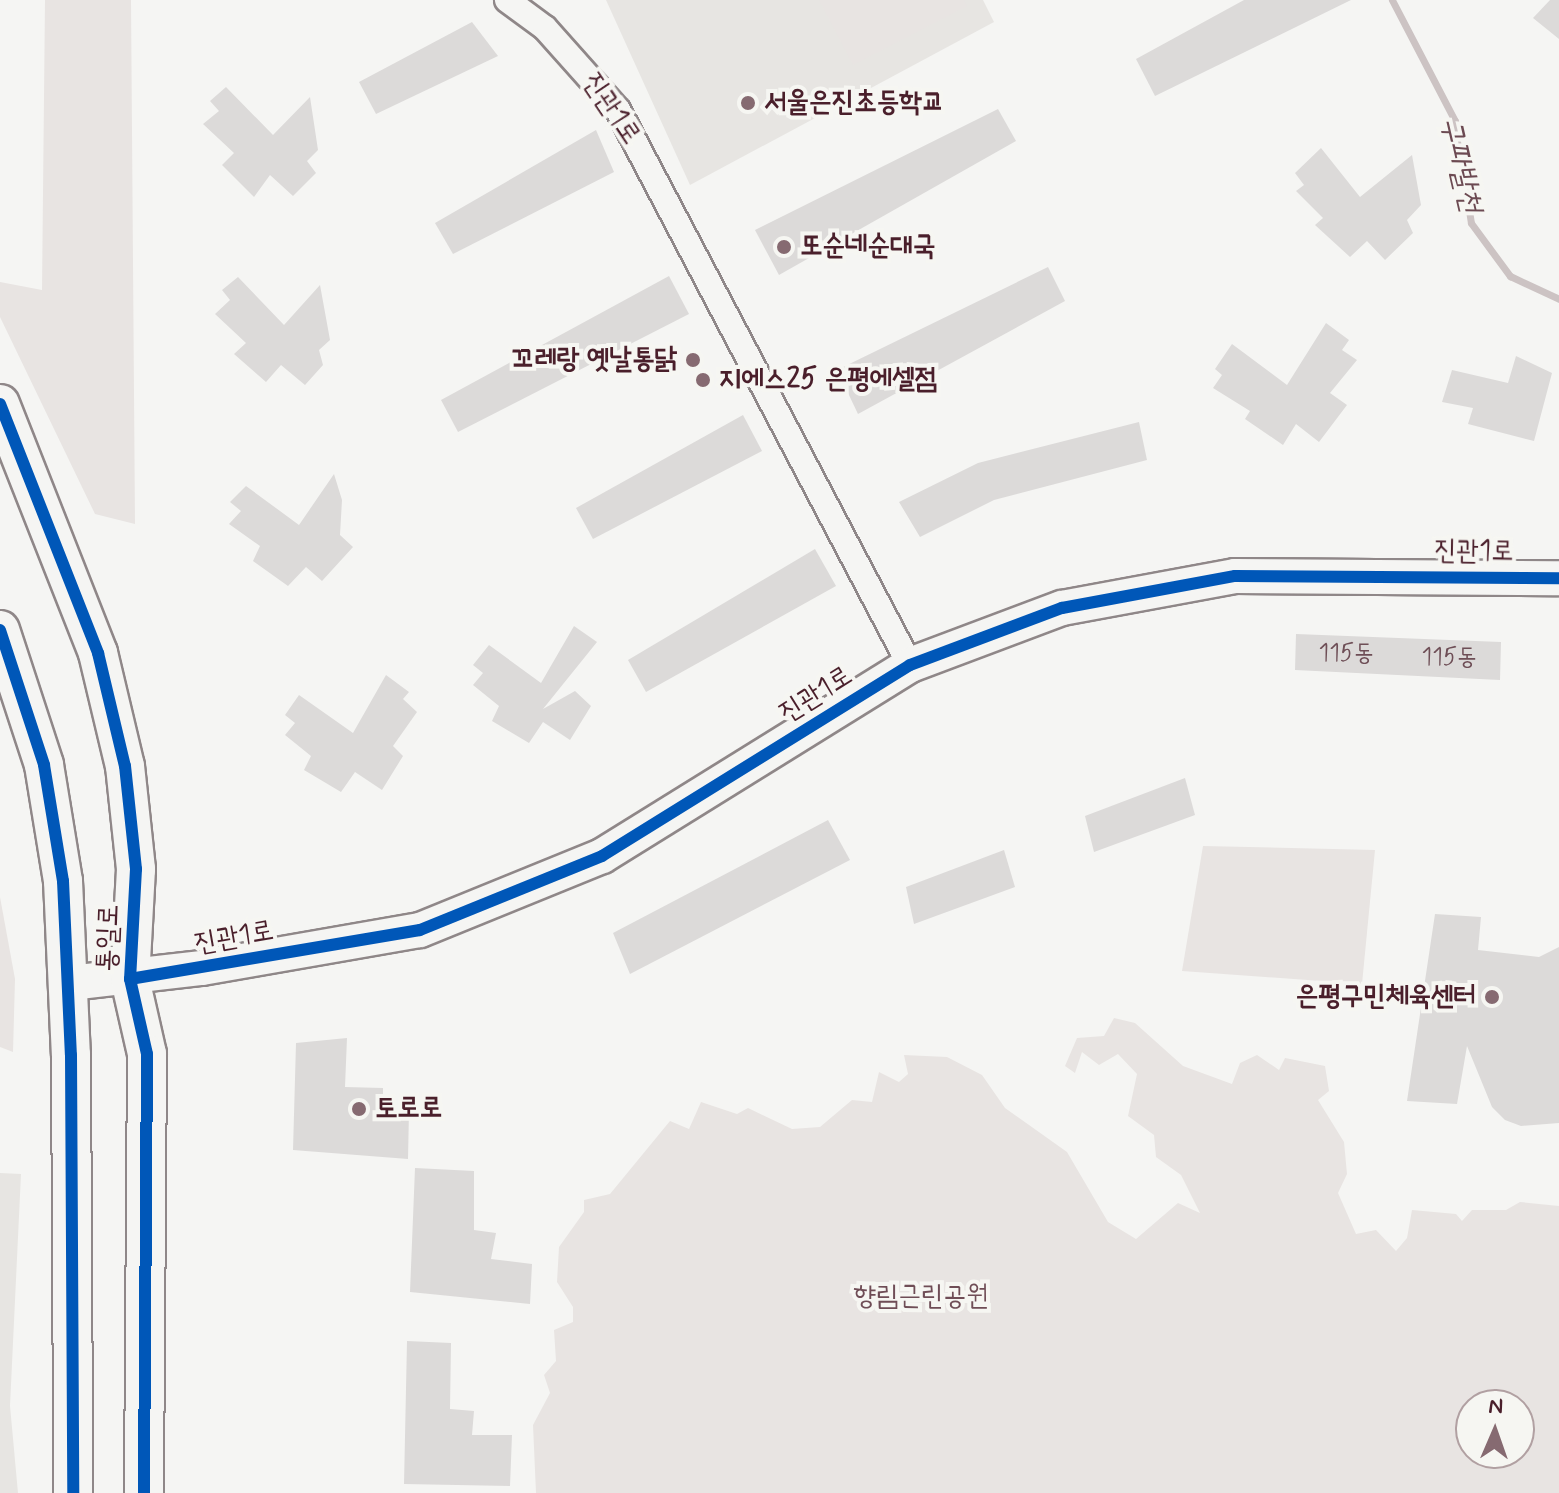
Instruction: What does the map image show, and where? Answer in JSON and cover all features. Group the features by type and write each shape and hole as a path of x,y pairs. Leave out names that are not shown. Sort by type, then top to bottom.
{"main road":[{"name":"통일로","path":"0,404 98,653 125,766 136,869 130,979 147,1054 144,1493"},
{"name":"진관1로","path":"70,983 130,979 420,930 602,856 910,665 1062,608 1235,576 1559,578"},
{"name":"통일로","path":"0,630 44,765 63,877 70,983 73,1493"}],"street":[{"name":"진관1로","path":"507,0 545,28 618,110 910,665"}],"shaded area":[{"name":"서울은진초등학교","path":"606,0 983,0 994,22 690,185"},
{"path":"0,1173 21,1174 10,1406 18,1493 0,1493"}],"green space":[{"path":"45,0 131,0 135,524 95,514 0,317 0,282 42,290"},
{"path":"819,0 964,0 967,6 853,65"},
{"path":"1203,846 1375,850 1362,984 1182,971"},
{"path":"0,897 15,979 13,1052 0,1047"},
{"name":"향림근린공원","path":"1114,1018 1135,1023 1183,1066 1232,1084 1240,1063 1257,1055 1279,1070 1285,1058 1325,1066 1329,1091 1318,1100 1344,1142 1347,1174 1338,1193 1356,1234 1376,1230 1396,1251 1407,1238 1412,1210 1456,1214 1462,1221 1472,1210 1506,1210 1520,1202 1559,1206 1559,1493 536,1493 533,1425 550,1393 544,1375 556,1361 554,1330 573,1322 573,1307 557,1282 559,1247 584,1212 584,1200 610,1194 670,1121 689,1129 701,1102 737,1114 748,1108 792,1129 820,1127 852,1100 872,1102 879,1072 899,1082 908,1074 904,1055 947,1057 982,1075 1005,1108 1067,1152 1108,1222 1136,1239 1178,1203 1200,1213 1181,1175 1156,1157 1154,1135 1128,1116 1137,1074 1118,1054 1099,1065 1082,1052 1075,1073 1065,1066 1077,1038 1104,1036"}],"building":[{"path":"1244,0 1351,0 1155,96 1136,59"},
{"path":"1550,0 1559,0 1559,39 1533,18"},
{"path":"472,22 498,56 376,114 359,82"},
{"path":"226,87 273,135 310,97 318,150 307,161 316,173 293,196 270,175 254,197 222,165 234,153 203,124 219,111 210,101"},
{"path":"998,109 1016,141 779,275 755,230"},
{"path":"596,130 614,172 453,254 435,223"},
{"path":"1321,148 1360,197 1412,155 1421,205 1407,220 1413,233 1385,260 1367,241 1350,257 1315,225 1323,218 1296,191 1304,185 1295,173"},
{"path":"1048,267 1065,301 858,414 837,370"},
{"path":"669,276 689,314 458,432 441,400"},
{"path":"238,277 284,325 320,285 330,340 319,350 323,365 305,385 281,365 266,382 234,354 246,343 215,314 230,300 222,290"},
{"path":"1326,323 1349,340 1342,350 1357,360 1330,393 1347,405 1319,442 1296,424 1283,445 1245,419 1250,411 1213,388 1222,375 1215,369 1232,344 1287,385"},
{"path":"1516,356 1552,373 1534,441 1468,424 1473,408 1442,402 1452,370 1508,383"},
{"path":"743,415 762,451 593,539 576,508"},
{"path":"1139,422 1147,460 994,500 920,537 899,502 978,463"},
{"path":"334,474 342,500 340,535 353,547 322,581 306,567 288,586 253,561 260,546 229,524 241,511 230,502 246,486 299,525"},
{"path":"815,549 836,586 646,692 628,660"},
{"path":"574,626 597,642 543,709 575,691 591,706 570,740 543,722 529,743 492,721 499,706 473,685 483,673 473,665 489,645 541,683"},
{"path":"1296,634 1501,642 1500,680 1295,670"},
{"path":"386,675 409,692 403,699 417,712 393,746 403,756 382,790 355,772 341,792 304,770 311,756 285,735 295,723 285,715 299,695 353,733"},
{"path":"1185,778 1195,815 1094,852 1085,816"},
{"path":"828,820 850,860 630,974 613,933"},
{"path":"1004,850 1015,887 914,924 906,887"},
{"name":"은평구민체육센터","path":"1435,914 1481,917 1478,950 1539,957 1559,947 1559,1123 1521,1126 1505,1120 1492,1107 1467,1046 1457,1104 1407,1101"},
{"path":"347,1038 345,1087 383,1088 383,1113 409,1111 408,1159 293,1150 296,1043"},
{"path":"415,1168 474,1171 474,1230 496,1233 491,1259 532,1264 530,1304 410,1292"},
{"path":"407,1341 451,1343 450,1409 474,1411 472,1435 512,1435 510,1486 404,1484"}],"waterway":[{"name":"구파발천","path":"1392,0 1455,121 1471,223 1510,276 1559,299"}],"cycle path":[{"path":"0,404 98,653 125,766 136,869 130,979 147,1054 144,1493"},
{"path":"130,979 420,930 602,856 910,665 1062,608 1235,576 1559,578"},
{"path":"0,630 44,765 63,881 71,1055 73,1493"}],"place":[{"name":"서울은진초등학교","path":"748,103"},
{"name":"또순네순대국","path":"784,247"},
{"name":"꼬레랑 옛날통닭","path":"693,360"},
{"name":"지에스25 은평에셀점","path":"703,380"},
{"name":"은평구민체육센터","path":"1492,997"},
{"name":"토로로","path":"359,1109"}]}
